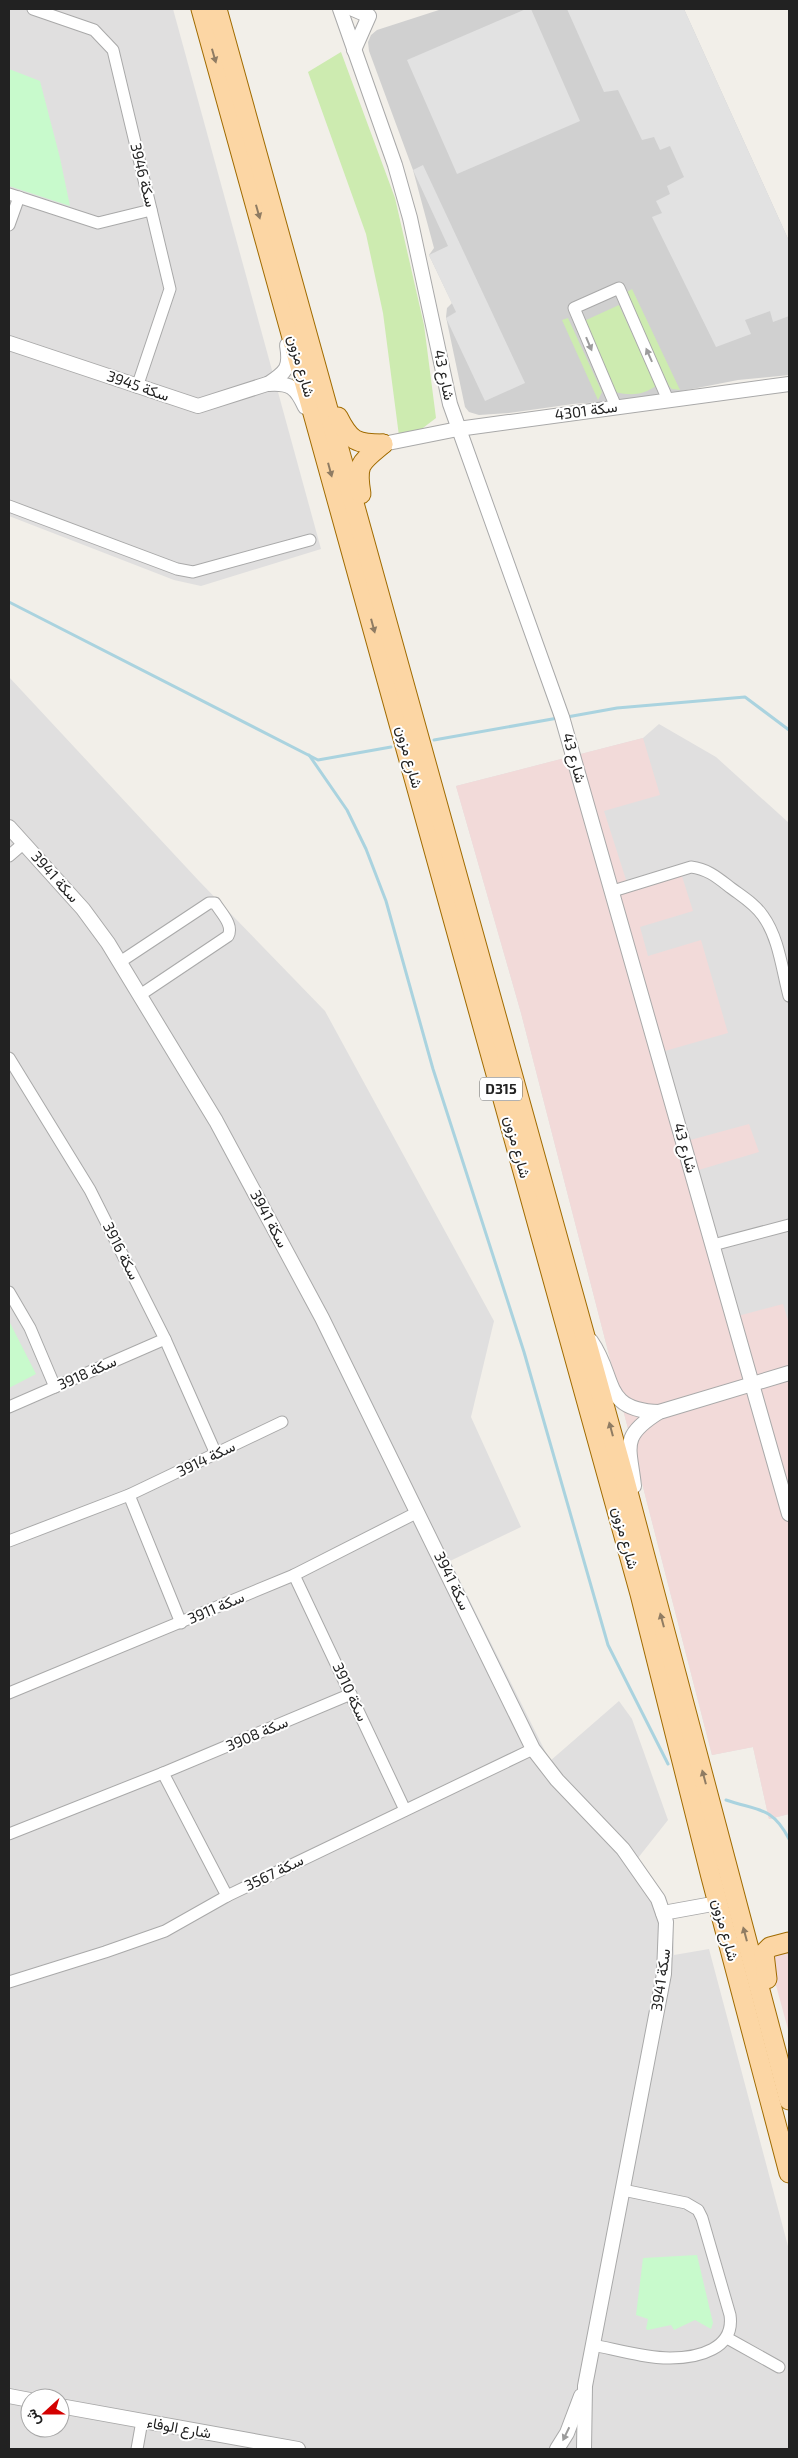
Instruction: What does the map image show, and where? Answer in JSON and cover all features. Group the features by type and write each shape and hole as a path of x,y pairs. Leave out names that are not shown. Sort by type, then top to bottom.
{"main road":[{"name":"شارع مزون","path":"201,9 324,445 640,1594 789,2173"},
{"name":"شارع مزون","path":"217,9 632,1506 789,2100"},
{"path":"224,9 230,56"},
{"path":"323,391 346,433 355,441 366,444 383,444"},
{"path":"376,579 358,473 362,464 383,444"},
{"path":"789,1942 770,1947 764,1953 764,1968 789,2093"}],"street":[{"name":"سكة 3946","path":"33,9 94,30 113,50 170,289 137,387"},
{"name":"شارع 43","path":"340,9 395,165 410,218 450,404 562,718 613,891 789,1514"},
{"path":"353,9 370,16 354,50"},
{"path":"9,225 14,195 98,223 151,210"},
{"path":"267,384 284,373 290,361 278,283"},
{"path":"616,407 574,308 619,288 668,400"},
{"name":"سكة 3945","path":"9,343 198,406 267,384"},
{"path":"267,384 287,385 298,392 324,445"},
{"name":"سكة 4301","path":"383,444 458,429 789,384"},
{"path":"9,506 177,569 193,572 310,540"},
{"name":"سكة 3941","path":"9,827 83,909 120,962 216,1121 318,1309 533,1749 557,1780 623,1849 658,1899 664,1913 666,1941 664,1974 585,2386 567,2433 557,2449"},
{"path":"9,856 24,843"},
{"path":"613,891 691,867 704,869 754,905 763,916 775,943 789,996"},
{"path":"120,962 209,903 215,903 229,926 228,936 140,995"},
{"name":"سكة 3916","path":"10,1061 90,1190 165,1339 216,1454"},
{"path":"712,1245 789,1225"},
{"path":"9,1292 30,1328 56,1387"},
{"path":"584,1334 597,1350 612,1390 619,1400 636,1410 659,1412"},
{"name":"سكة 3918","path":"9,1407 165,1339"},
{"path":"632,1506 634,1484 628,1452 630,1441 640,1426 659,1412 789,1373"},
{"name":"سكة 3914","path":"9,1541 129,1495 282,1422"},
{"path":"129,1495 181,1623"},
{"name":"سكة 3911","path":"9,1693 294,1575 418,1512"},
{"name":"سكة 3910","path":"294,1575 405,1810"},
{"name":"سكة 3908","path":"9,1834 164,1773 351,1694"},
{"name":"سكة 3567","path":"9,1981 105,1952 165,1931 227,1896 533,1749"},
{"path":"164,1773 227,1896"},
{"path":"664,1913 718,1903"},
{"path":"593,2345 672,2358 715,2348 727,2338 731,2330 730,2315 701,2214 686,2203 623,2190"},
{"path":"727,2338 779,2367"},
{"name":"سكة 3941","path":"584,2449 585,2386"},
{"name":"شارع الوفاء","path":"70,2408 298,2449"},
{"path":"137,2449 142,2421"}],"shaded area":[{"path":"9,9 173,9 321,549 201,586 174,580 9,516"},
{"path":"442,9 684,9 789,241 789,375 738,380 641,399 573,404 509,413 479,415 469,412 465,407 446,317 447,308 452,303 429,255 434,248 413,170 369,51 368,42 371,35 377,30"},
{"path":"526,9 531,9 580,121 457,174 407,60"},
{"path":"567,9 684,9 789,241 789,316 773,322 770,311 745,320 751,334 716,347 652,217 662,213 656,201 670,194 667,186 684,177 670,146 660,150 654,137 642,140 618,90 604,92"},
{"path":"423,165 525,383 485,401 446,318 456,312 429,255 448,246 413,170"},
{"path":"9,677 199,881 325,1011 494,1321 471,1417 521,1527 450,1561 550,1761 619,1701 632,1719 668,1820 638,1858 673,1926 674,1955 709,1949 789,2250 789,2449 9,2449"},
{"path":"659,724 716,757 789,823 789,1814 769,1819 753,1747 712,1755 521,1013 456,786 643,738"},
{"path":"643,738 660,795 604,811 628,886 680,870 693,911 640,927 648,956 701,940 728,1033 658,1053 683,1142 749,1124 759,1152 692,1172 734,1317 783,1304 789,1324 789,1814 769,1819 753,1747 712,1755 521,1013 456,786"},
{"path":"789,1938 789,2033 771,1967 771,1944"}],"green space":[{"path":"341,52 395,198 424,325 436,418 419,431 399,436 383,313 366,234 308,72"},
{"path":"9,69 40,81 70,206 9,186"},
{"path":"632,289 680,390 672,389 669,386 625,293"},
{"path":"619,305 656,386 641,393 627,394 615,392 584,321"},
{"path":"568,318 602,392 598,400 562,320"},
{"path":"9,1321 36,1374 9,1388"},
{"path":"697,2255 713,2323 711,2329 695,2320 674,2330 671,2325 646,2329 648,2319 636,2315 643,2258"}],"waterway":[{"path":"9,602 318,760 391,747"},
{"path":"567,717 617,708 745,697 789,730"},
{"path":"434,740 558,718"},
{"path":"309,755 347,810 366,849 386,901 433,1069 524,1352 608,1645 668,1764"},
{"path":"726,1800 756,1808 770,1815 783,1828 789,1839"}]}
